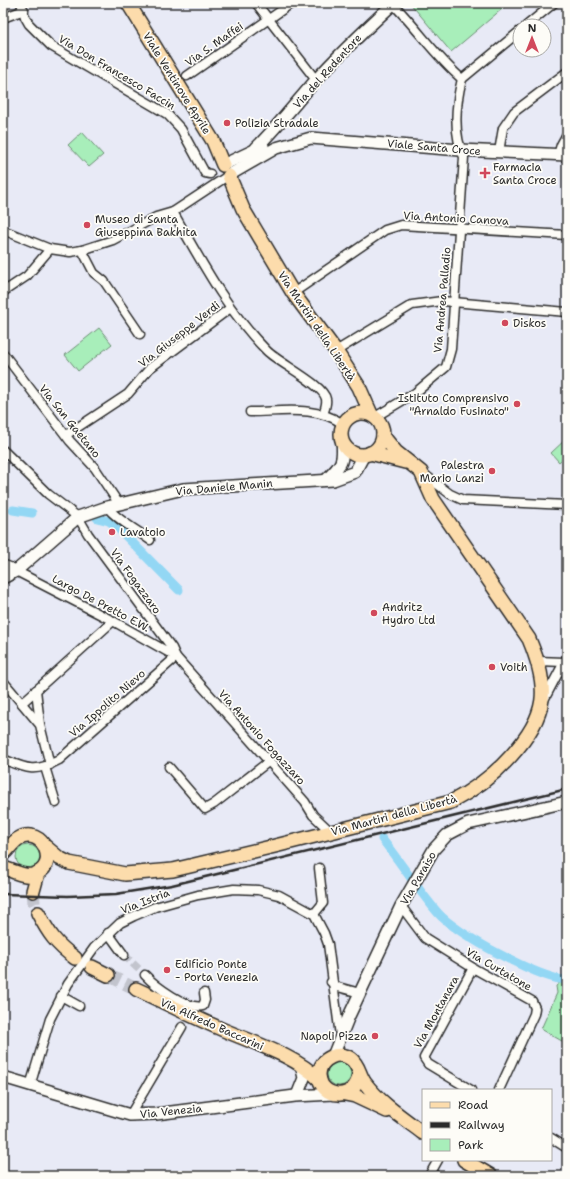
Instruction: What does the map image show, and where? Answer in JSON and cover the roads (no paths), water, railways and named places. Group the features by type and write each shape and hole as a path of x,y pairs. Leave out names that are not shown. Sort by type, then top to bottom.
{"main road":[{"name":"Viale Ventinove Aprile","path":"128,3 213,141 227,171"},
{"name":"Via Martiri della Libertà","path":"46,847 59,858 69,863 125,874 173,870 451,802 472,791 506,761 526,740 534,728 540,708 542,677 538,660 529,639 433,499 421,472 396,452 383,436 380,422 373,415 360,390 336,351 293,293 243,208 227,171"},
{"name":"Via Martiri della Libertà","path":"356,413 360,390"},
{"path":"342,439 343,424 346,420 356,413 373,415"},
{"path":"367,454 381,443 383,436"},
{"name":"Via Martiri della Libertà","path":"342,439 348,449 358,454 367,454 409,463"},
{"path":"32,836 42,842 46,847 48,853 33,891 14,871 7,851 19,838 32,836"},
{"name":"Via Martiri della Libertà","path":"41,869 69,863"},
{"path":"38,913 49,935 75,958"},
{"path":"92,967 108,975"},
{"name":"Via Alfredo Baccarini","path":"136,989 206,1023 289,1058 309,1069 320,1081"},
{"path":"340,1094 350,1092 357,1084 359,1073 358,1067 351,1059 345,1056 333,1056 322,1064 319,1074 320,1081 326,1090 340,1094 355,1096 374,1104 421,1132"},
{"name":"Via Alfredo Baccarini","path":"289,1058 322,1064"},
{"path":"359,1073 365,1083 396,1114 421,1132"},
{"path":"466,1161 491,1176"}],"street":[{"path":"256,3 316,80"},
{"name":"Via S. Maffei","path":"187,76 292,3"},
{"path":"394,3 448,67 462,79 512,38"},
{"name":"Via del Redentore","path":"256,148 279,126 316,80 353,40 394,3"},
{"path":"536,18 554,3"},
{"path":"3,18 22,6"},
{"name":"Via Don Francesco Faccin","path":"22,6 29,24 52,46 167,114 181,129 205,173 210,174"},
{"path":"499,152 503,128 514,112 567,72"},
{"name":"Via Andrea Palladio","path":"373,415 415,393 446,367 451,349 464,157 460,150 456,117 462,79"},
{"path":"277,144 279,126"},
{"path":"563,155 561,145 567,134"},
{"name":"Viale Santa Croce","path":"227,171 256,148 302,139 330,138 460,150 563,155"},
{"name":"Viale Santa Croce","path":"227,171 277,144"},
{"path":"3,230 50,249 70,252 82,250 113,240 156,217 173,212 227,171"},
{"path":"173,212 229,309 269,353 321,390 326,399 324,414"},
{"name":"Via Antonio Canova","path":"293,293 385,230 401,225 460,227 567,235"},
{"path":"3,292 26,276 50,249"},
{"path":"82,250 94,273 104,281 140,334"},
{"path":"336,351 412,305 435,301 567,312"},
{"name":"Via Giuseppe Verdi","path":"66,435 128,394 150,368 229,309"},
{"name":"Via San Gaetano","path":"3,353 66,435 95,468 119,504"},
{"path":"250,412 303,411 324,414 343,424"},
{"path":"342,439 343,453 341,465 344,472 352,475 359,468 367,454"},
{"path":"3,450 48,494 78,517 16,570 3,578"},
{"path":"326,480 341,465"},
{"path":"421,472 444,490 463,500 567,506"},
{"name":"Via Daniele Manin","path":"78,517 107,507 183,489 326,480 352,475"},
{"path":"107,507 114,516 150,540"},
{"name":"Via Fogazzaro","path":"78,517 88,534 172,648 176,657"},
{"path":"3,566 16,570"},
{"name":"Largo De Pretto E.W.","path":"16,570 113,621 176,657"},
{"path":"22,703 113,621"},
{"name":"Via Antonio Fogazzaro","path":"176,657 305,802 314,815 332,832"},
{"name":"Via Ippolito Nievo","path":"48,766 59,760 176,657"},
{"path":"538,660 566,662 540,708"},
{"path":"3,681 40,725"},
{"path":"36,690 40,725 56,803"},
{"path":"3,759 32,770 48,766"},
{"path":"169,767 205,809 214,804 268,762"},
{"name":"Via Paraiso","path":"333,1056 360,993 402,906 434,849 447,835 457,828 486,819 567,802"},
{"path":"319,868 323,903 314,914 328,944 340,1037 351,1059"},
{"name":"Via Istria","path":"30,1086 50,1019 62,996 81,964 108,933 120,923 155,907 198,895 234,889 258,890 279,895 314,914"},
{"name":"Via Curtatone","path":"402,906 425,938 473,968 532,1001 535,1008 534,1014 499,1089"},
{"path":"108,933 124,955"},
{"name":"Via Montanara","path":"469,1089 428,1064 424,1058 473,968"},
{"path":"145,975 162,990 195,1006 203,1006 205,1000 204,993"},
{"path":"332,982 338,987 360,993"},
{"path":"62,996 79,1006"},
{"path":"130,1115 182,1027"},
{"path":"297,1094 304,1078 301,1065"},
{"name":"Via Venezia","path":"3,1077 130,1115 156,1114 297,1094 340,1094"},
{"name":"Via Venezia","path":"297,1094 320,1081"},
{"path":"552,1139 567,1148"},
{"path":"429,1176 437,1161"}],"waterway":[{"path":"13,510 32,513"},
{"path":"97,518 109,521 116,526 179,590"},
{"path":"382,839 438,913 447,922 479,943 519,964 555,978 567,980"}],"tunnel":[{"path":"33,891 34,903 38,913"},
{"path":"124,955 145,975"},
{"path":"108,975 136,989"}],"railway":[{"path":"3,894 68,896 116,894 172,885 567,789"}],"place":[{"name":"Polizia Stradale","path":"227,123"},
{"name":"Farmacia Santa Croce","path":"485,173"},
{"name":"Museo di Santa Giuseppina Bakhita","path":"87,225"},
{"name":"Diskos","path":"505,323"},
{"name":"Istituto Comprensivo \"Arnaldo Fusinato\"","path":"517,404"},
{"name":"Palestra Mario Lanzi","path":"492,471"},
{"name":"Lavatoio","path":"112,532"},
{"name":"Andritz Hydro Ltd","path":"374,613"},
{"name":"Voith","path":"492,667"},
{"name":"Edificio Ponte - Porta Venezia","path":"167,970"},
{"name":"Napoli Pizza","path":"375,1036"}]}
